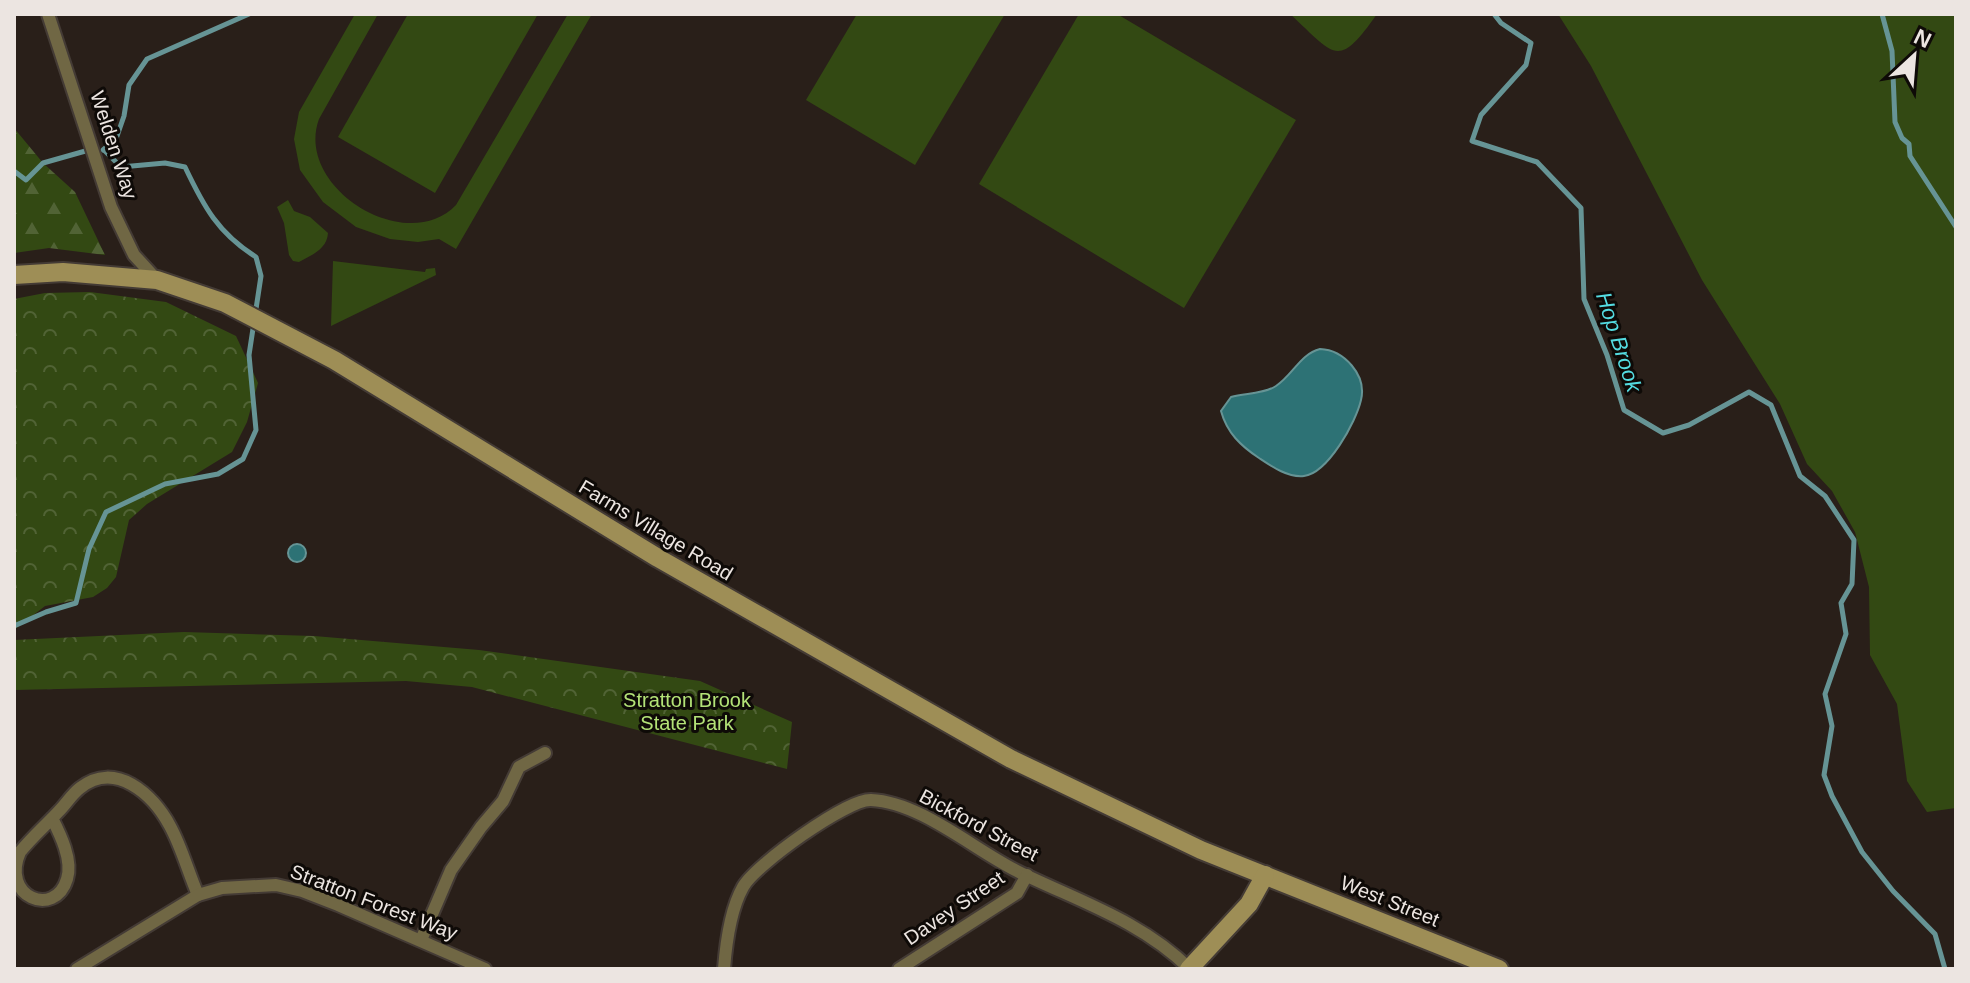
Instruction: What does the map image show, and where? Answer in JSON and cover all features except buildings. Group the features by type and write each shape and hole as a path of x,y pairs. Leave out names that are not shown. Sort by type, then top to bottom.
{"main road":[{"name":"Farms Village Road","path":"14,275 63,272 157,280 196,292 268,323 658,558 1011,759 1201,850 1265,875"},
{"path":"1190,969 1249,904 1265,875"},
{"name":"West Street","path":"1265,875 1499,969"}],"street":[{"name":"Welden Way","path":"48,14 111,207 134,255 157,280"},
{"path":"421,940 451,870 487,818 503,801 519,767 545,753"},
{"path":"52,818 61,838 67,880 52,897 42,901 20,891 15,880 14,864 32,836 80,787 105,778 129,781 141,789 168,821 198,895"},
{"name":"Bickford Street","path":"724,969 736,903 752,873 844,809 866,799 897,805 922,816 1027,875 1117,916 1171,950 1190,969"},
{"name":"Davey Street","path":"899,969 1017,893 1027,875"},
{"name":"Stratton Forest Way","path":"77,969 198,895 222,888 276,885 302,891 485,969"}],"green space":[{"path":"355,14 378,14 319,119 316,144 323,168 338,190 359,207 384,219 410,223 435,219 456,205 568,14 592,14 456,249 439,239 418,242 390,239 356,227 323,202 300,170 294,139 299,112"},
{"path":"408,14 538,14 435,193 338,137"},
{"path":"857,14 1005,14 915,165 806,100"},
{"path":"1079,14 1117,14 1296,120 1184,308 979,184"},
{"path":"1290,14 1377,14 1353,44 1335,51"},
{"path":"1558,14 1956,14 1956,808 1927,812 1907,781 1897,704 1870,655 1869,587 1855,532 1832,491 1807,464 1780,404 1702,280 1591,66"},
{"path":"14,128 43,163 75,192 105,255 49,248 14,253"},
{"path":"288,200 294,211 310,217 328,233 322,247 299,262 293,261 289,255 284,223 277,207"},
{"path":"333,261 425,272 426,269 435,268 436,275 331,326"},
{"path":"90,292 166,302 236,336 258,383 247,422 232,452 147,504 129,520 116,577 107,588 93,597 45,606 14,630 14,299 45,293"},
{"name":"Stratton Brook State Park","path":"184,632 314,636 479,650 700,681 792,722 787,769 472,687 406,681 14,690 14,640"}],"water":[{"path":"1320,349 1337,354 1352,366 1360,382 1361,400 1340,445 1322,466 1304,476 1292,475 1280,471 1241,444 1227,426 1221,411 1231,397 1276,386 1307,355"},
{"path":"297,544 306,553 297,562 288,553"}],"waterway":[{"name":"Hop Brook","path":"103,150 116,139 129,85 147,59 249,14"},
{"name":"Hop Brook","path":"1494,14 1501,23 1531,43 1526,65 1481,115 1472,141 1537,162 1581,208 1584,299 1607,355 1624,410 1663,433 1689,425 1749,392 1771,405 1800,476 1825,496 1854,540 1852,584 1841,603 1846,634 1825,694 1832,726 1824,775 1862,852 1893,891 1935,934 1945,969"},
{"path":"1882,14 1892,51 1895,122 1902,138 1909,144 1910,156 1956,227"},
{"name":"Hop Brook","path":"14,171 26,180 43,163 89,150"},
{"path":"14,626 76,603 89,549 106,512 165,484 218,474 243,459 256,430 249,355 261,276 256,257 213,218 185,167 165,163 121,167 104,150"}]}
